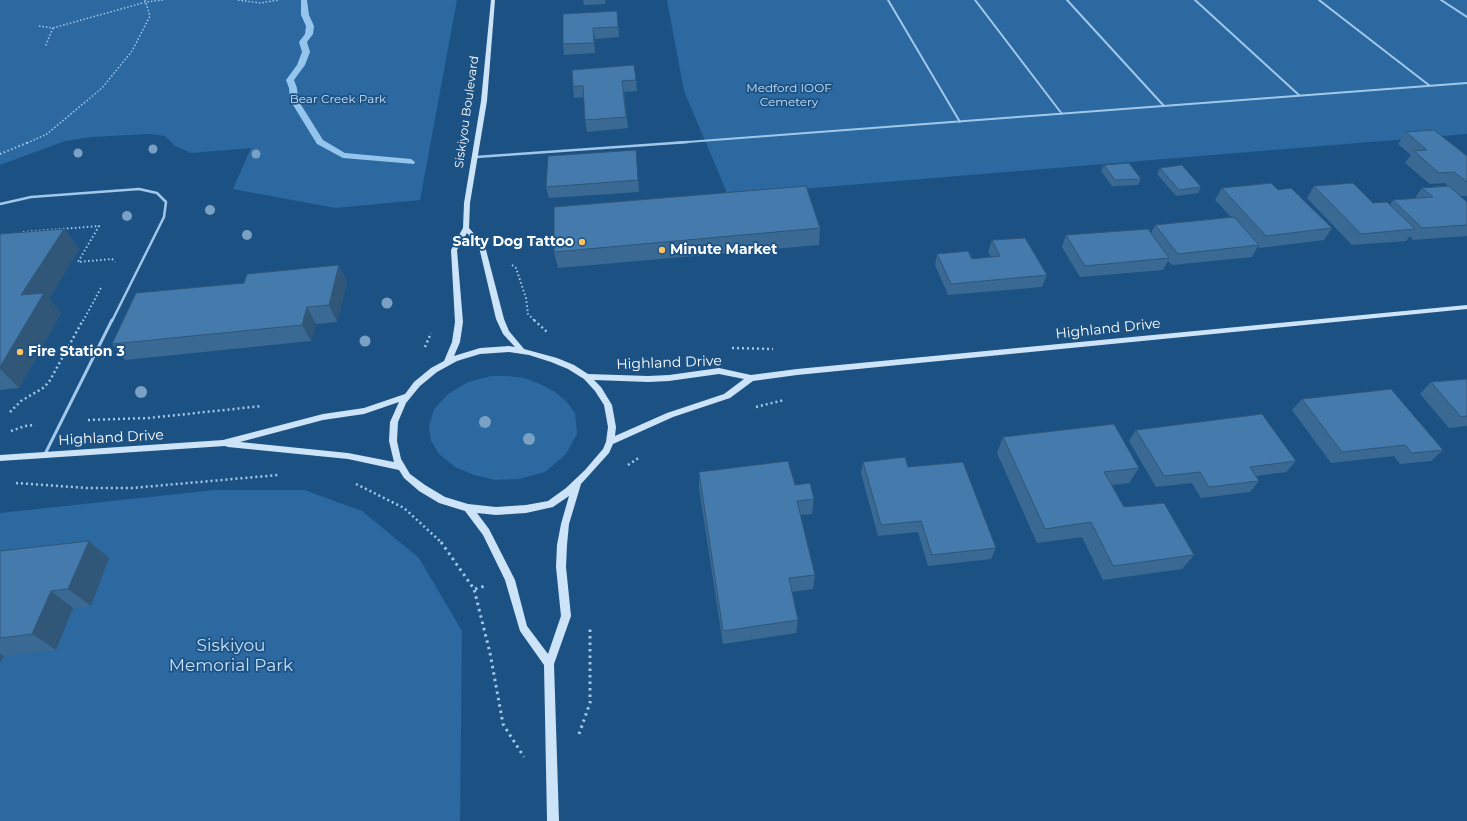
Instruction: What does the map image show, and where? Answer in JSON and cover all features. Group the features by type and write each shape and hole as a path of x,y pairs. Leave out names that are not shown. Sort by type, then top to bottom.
{"main road":[{"name":"Siskiyou Boulevard","path":"447,362 456,342 459,322 454,250 466,228 467,203 484,101 493,0"},
{"path":"466,228 482,246 500,319 506,332 522,351"},
{"name":"Highland Drive","path":"587,377 648,379 669,378 719,371 751,378 797,372 1467,307"},
{"path":"509,349 522,351 554,360 571,367 587,377 598,389 608,405 612,427 610,442 606,451 588,472 577,483 550,504 526,509 496,511 468,508 442,500 422,488 407,476 397,460 393,441 394,422 403,402 417,384 434,370 454,359 480,351 509,349"},
{"name":"Highland Drive","path":"610,442 670,415 727,396 751,378"},
{"name":"Highland Drive","path":"223,443 323,418 364,411 408,396"},
{"name":"Highland Drive","path":"0,458 223,443 348,456 402,467"},
{"path":"553,821 549,664 566,616 561,567 562,545 565,524 577,483"},
{"path":"468,508 486,532 498,554 510,580 524,628 549,664"}],"lane":[{"path":"888,0 960,122"},
{"path":"975,0 1062,114"},
{"path":"1067,0 1164,106"},
{"path":"1195,0 1300,96"},
{"path":"1319,0 1430,86"},
{"path":"1441,0 1467,17"},
{"path":"475,157 1467,83"},
{"path":"0,204 31,197 139,189 157,193 166,202 164,217 45,454"}],"path":[{"path":"39,26 53,28 145,1 163,0"},
{"path":"238,0 260,3 279,0"},
{"path":"0,154 47,134 102,88 132,50 150,16 145,1"},
{"path":"46,47 53,28"},
{"path":"16,232 99,226 78,262 115,260 116,262 112,269"},
{"path":"516,268 526,298 528,314 548,332"},
{"path":"10,412 21,401 43,388 49,382 104,282"},
{"path":"420,352 425,347 432,329"},
{"path":"731,348 739,347"},
{"path":"755,407 769,403"},
{"path":"149,418 266,406"},
{"path":"626,466 644,454"},
{"path":"12,482 86,488 132,488 282,475"},
{"path":"354,483 404,508 441,542 474,589 490,653 503,724 528,763"},
{"path":"577,738 590,703 590,624"}],"green space":[{"name":"Bear Creek Park","path":"0,0 457,0 420,200 335,208 233,189 251,148 191,153 175,146 165,136 150,134 91,137 65,141 0,165"},
{"name":"Medford IOOF Cemetery","path":"667,0 1467,0 1467,134 728,195 684,91"},
{"path":"491,376 524,378 540,384 555,392 567,402 575,413 577,434 566,454 545,472 519,479 495,480 474,475 455,467 439,454 431,441 429,427 434,409 448,394 468,382"},
{"name":"Siskiyou Memorial Park","path":"215,490 304,490 362,511 419,558 462,631 460,821 0,821 0,513"}],"building":[{"path":"617,11 618,27 593,28 594,43 563,44 563,14"},
{"path":"634,65 636,80 622,81 626,117 585,120 583,86 573,86 572,70"},
{"path":"1434,130 1467,156 1467,182 1454,172 1439,173 1414,151 1427,150 1406,132"},
{"path":"636,150 638,180 546,187 548,156"},
{"path":"1129,163 1141,179 1115,180 1104,165"},
{"path":"1182,165 1201,187 1179,190 1160,168"},
{"path":"1271,183 1278,190 1291,188 1332,228 1266,236 1222,188"},
{"path":"1353,183 1373,203 1387,202 1415,229 1361,234 1314,186"},
{"path":"806,186 820,228 554,252 554,207"},
{"path":"1449,186 1467,202 1467,225 1422,228 1393,200 1433,197 1422,188"},
{"path":"1234,217 1259,245 1178,254 1155,225"},
{"path":"64,229 21,295 44,293 0,367 0,234"},
{"path":"1148,229 1169,258 1085,266 1066,235"},
{"path":"1025,238 1047,275 951,284 937,254 968,251 972,259 1000,256 992,240"},
{"path":"339,265 329,305 307,307 302,325 112,344 136,293 244,283 247,274"},
{"path":"1467,379 1467,416 1461,417 1431,382"},
{"path":"1391,389 1443,450 1412,453 1405,445 1342,452 1302,399"},
{"path":"1262,414 1296,461 1250,467 1259,481 1209,487 1200,472 1164,476 1136,430"},
{"path":"1114,424 1139,468 1104,472 1124,507 1164,503 1194,555 1113,566 1091,522 1045,529 1003,437"},
{"path":"905,457 908,467 963,462 996,548 932,555 921,521 881,525 863,462"},
{"path":"788,461 795,485 810,483 814,499 797,501 815,575 789,578 798,620 723,631 699,472"},
{"path":"89,541 68,589 51,591 32,634 0,638 0,551"}],"waterway":[{"path":"304,0 305,15 310,26 309,34 303,42 306,52 301,65 290,80 293,88 294,100 306,121 320,142 343,155 411,162"}],"place":[{"name":"Salty Dog Tattoo","path":"582,242"},
{"name":"Minute Market","path":"662,250"},
{"name":"Fire Station 3","path":"20,352"}]}
